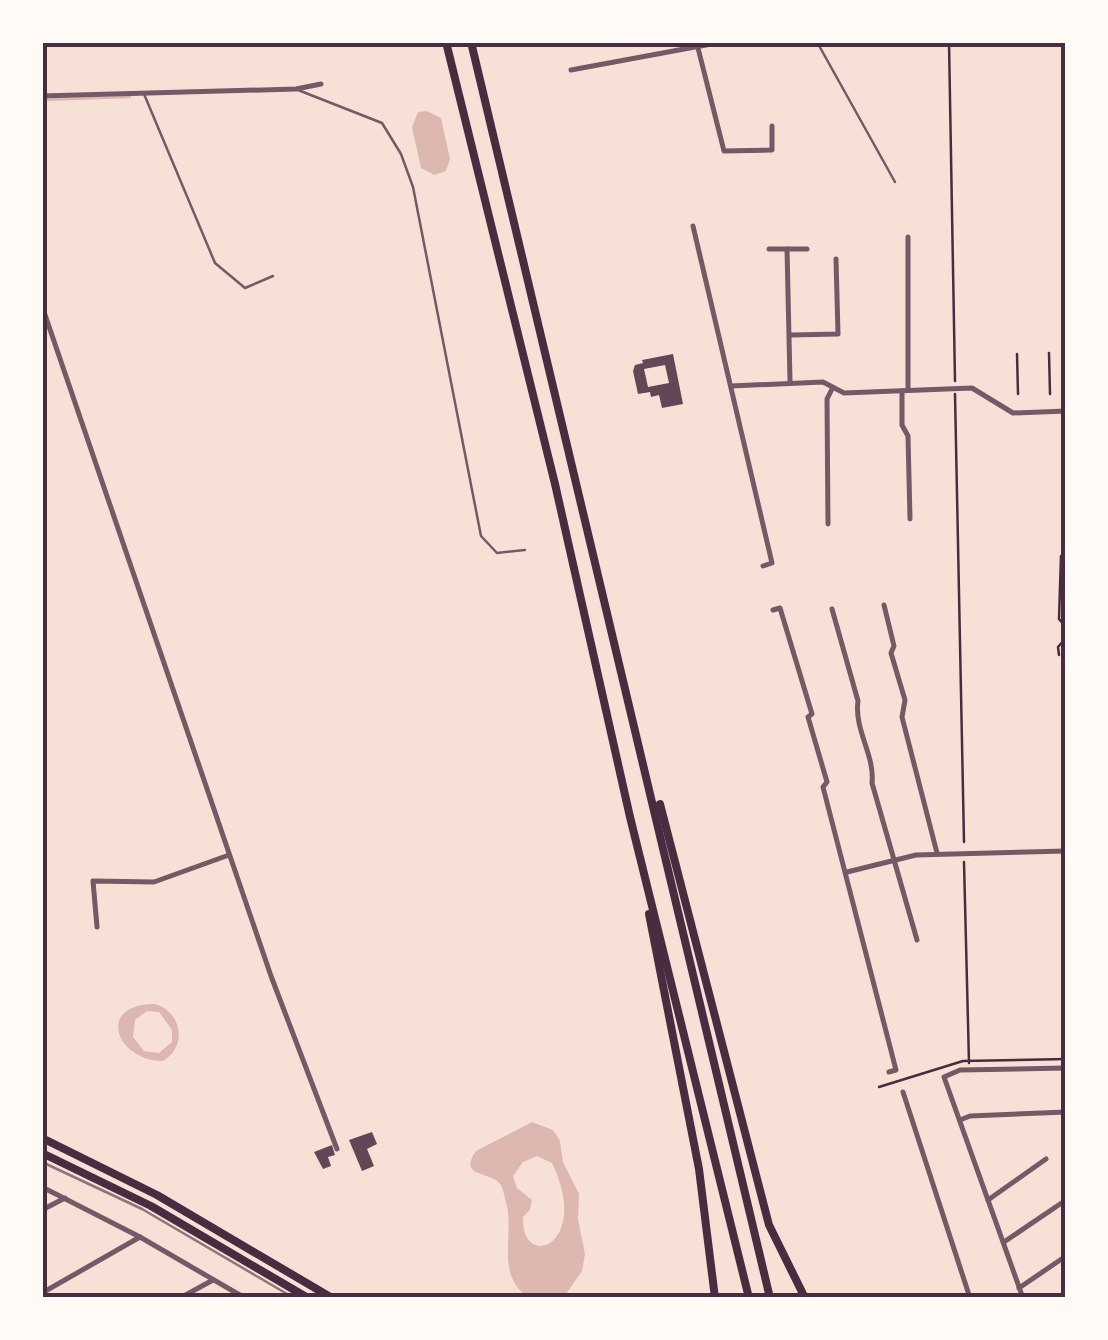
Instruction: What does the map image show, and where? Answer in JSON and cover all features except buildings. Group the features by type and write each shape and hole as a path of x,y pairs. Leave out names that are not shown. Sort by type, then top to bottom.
{"main road":[{"path":"446,42 749,1298"},
{"path":"471,42 770,1298"},
{"path":"648,774 656,788 768,1225 805,1298"},
{"path":"630,816 699,1170 715,1298"},
{"path":"42,1138 157,1195 332,1298"},
{"path":"42,1154 152,1206 308,1298"}],"street":[{"path":"571,70 722,42"},
{"path":"698,48 724,151 772,150 772,126"},
{"path":"42,96 320,84"},
{"path":"693,226 772,563 763,566"},
{"path":"908,238 902,426 908,436 910,519"},
{"path":"768,249 807,249"},
{"path":"787,249 790,382"},
{"path":"789,335 838,334 836,259"},
{"path":"42,306 229,854 304,1068 337,1149"},
{"path":"731,386 823,382 844,393 972,388 1013,412 1064,411"},
{"path":"828,524 827,399 832,389"},
{"path":"1004,396 1005,407"},
{"path":"884,605 894,646 891,653 905,700 902,718 937,853"},
{"path":"773,610 780,608 812,714 808,717 827,782 823,787 896,1070 889,1072"},
{"path":"832,609 858,701 856,715 893,860 917,940"},
{"path":"848,872 937,853 1066,851"},
{"path":"97,926 93,881 154,882 229,854"},
{"path":"1023,1298 944,1077 969,1070 1066,1068"},
{"path":"903,1092 970,1298"},
{"path":"960,1120 970,1116 1066,1112"},
{"path":"988,1200 1046,1158"},
{"path":"42,1187 246,1298"},
{"path":"42,1210 65,1198"},
{"path":"1004,1242 1066,1200"},
{"path":"42,1293 140,1237"},
{"path":"1019,1288 1066,1256"},
{"path":"180,1298 214,1279"}],"lane":[{"path":"817,42 895,182"},
{"path":"296,88 382,123 401,154 413,188 482,536 497,553 525,550"},
{"path":"144,93 215,263 245,288 273,276"}],"path":[{"path":"949,42 964,842"},
{"path":"1049,353 1050,394"},
{"path":"1017,354 1018,394"},
{"path":"1059,655 1058,647 1064,640 1064,625 1058,619 1060,556"},
{"path":"964,862 969,1070"}],"shaded area":[{"path":"427,111 441,118 450,159 446,171 434,175 421,168 412,127 418,112"},
{"path":"155,1004 176,1022 176,1047 163,1061 147,1059 124,1043 119,1022 124,1013 136,1006","holes":["147,1011 159,1012 172,1030 172,1042 159,1053 144,1051 133,1037 135,1020"]},
{"path":"532,1122 553,1130 560,1141 563,1162 579,1194 578,1219 585,1254 582,1271 564,1297 527,1297 517,1287 509,1265 503,1190 497,1181 472,1169 476,1151","holes":["537,1156 552,1163 562,1191 564,1214 560,1231 552,1242 542,1246 532,1243 525,1234 523,1217 532,1200 517,1188 513,1176 523,1162"]}],"waterway":[{"path":"42,100 130,97"}],"tram line":[{"path":"42,1162 142,1209 294,1298"}]}
